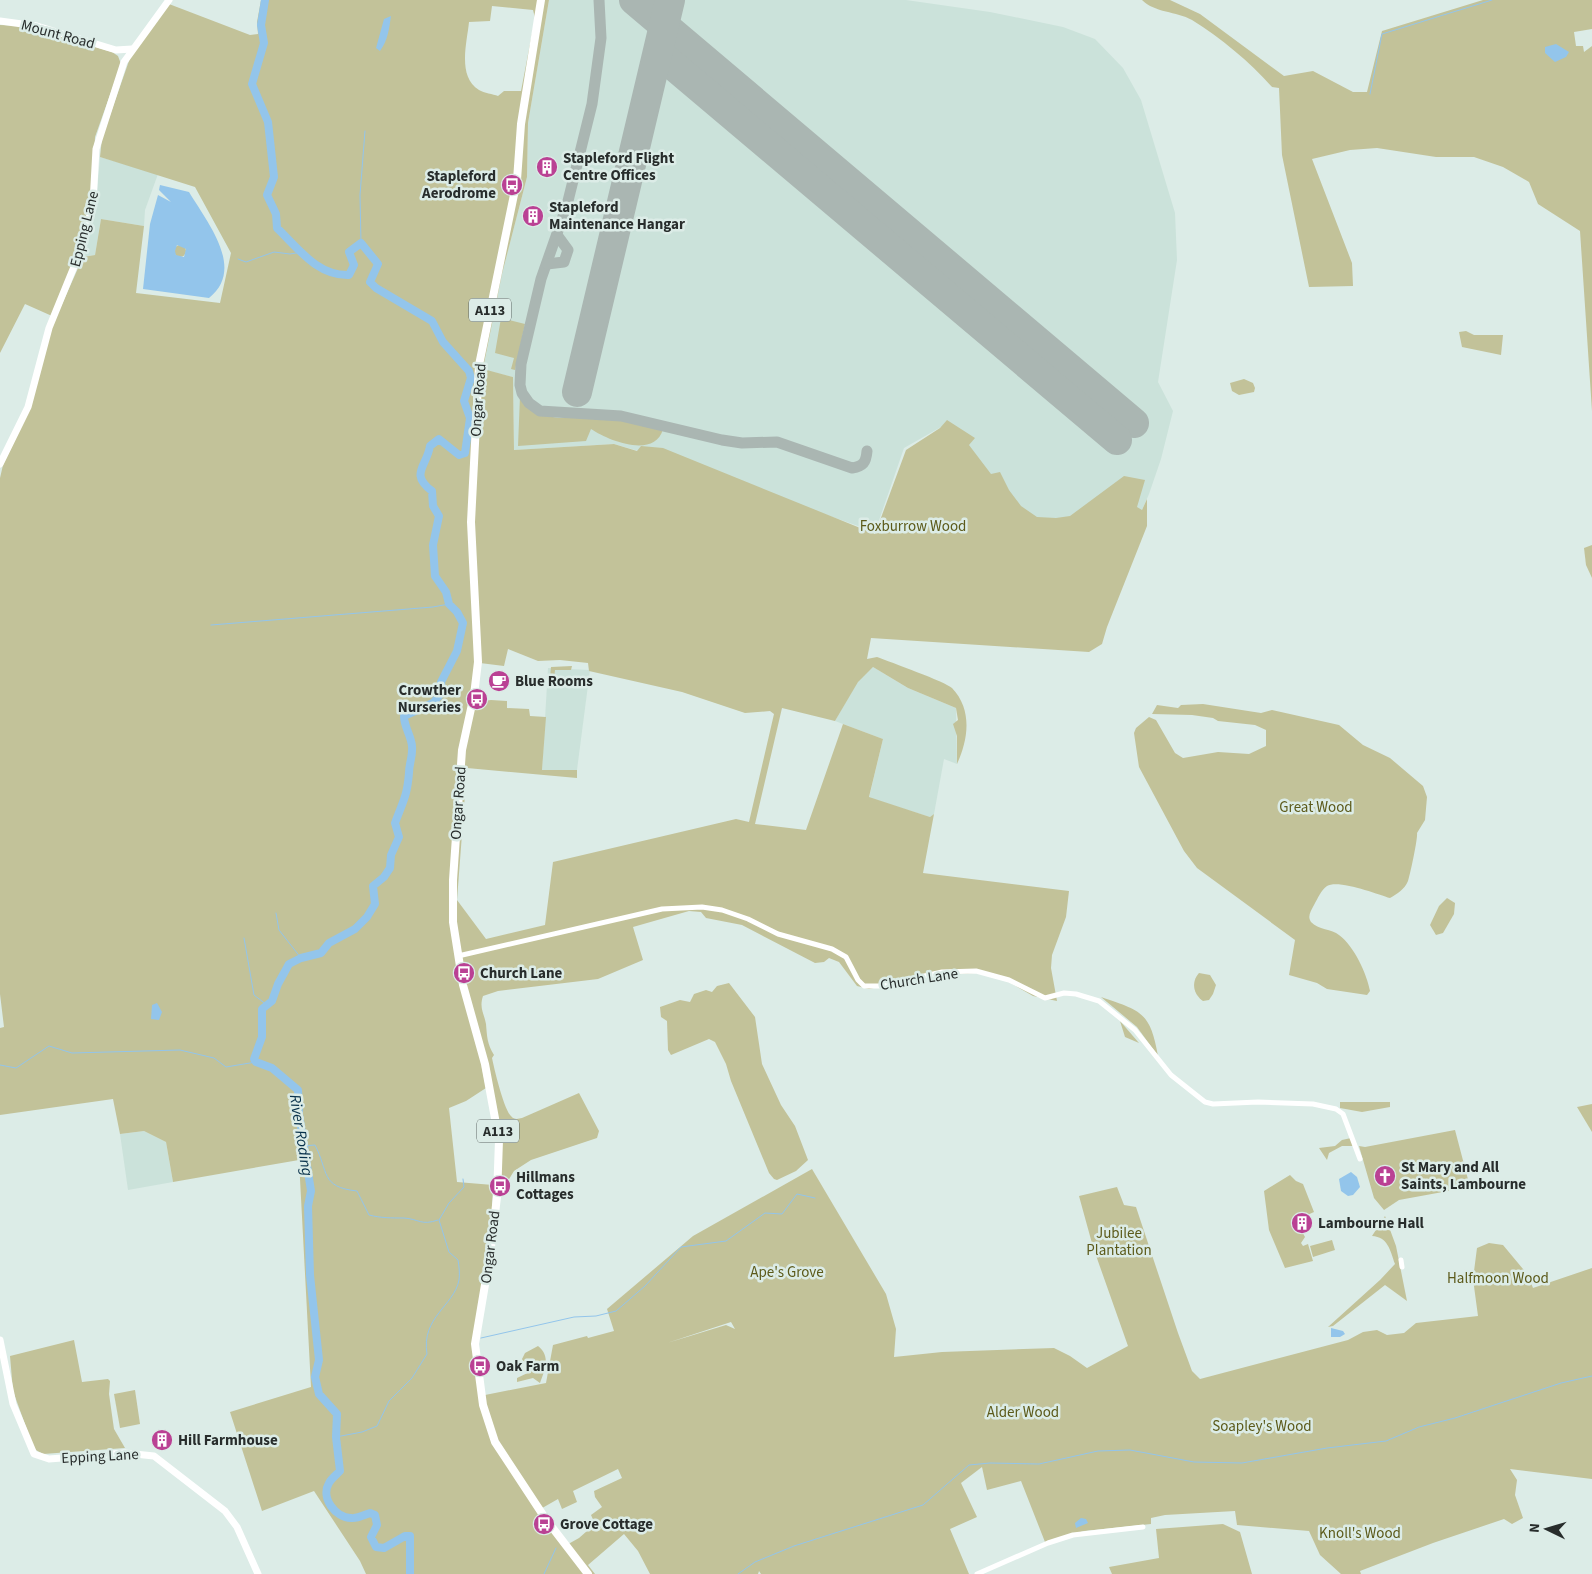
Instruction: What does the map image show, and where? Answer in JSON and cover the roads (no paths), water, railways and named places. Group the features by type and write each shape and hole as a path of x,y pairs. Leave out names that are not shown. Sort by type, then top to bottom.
{"main road":[{"name":"Ongar Road","path":"541,0 521,124 517,180 479,366 471,522 478,662 474,696 462,750 455,839 453,905 457,956 485,1064 499,1140 497,1197 490,1255 475,1344 483,1405 495,1442 545,1518 588,1574"}],"street":[{"name":"Epping Lane","path":"0,464 28,407 49,328 80,252 93,203 96,149 124,62 169,0"},
{"name":"Mount Road","path":"0,21 37,26 116,50 132,49"},
{"path":"116,50 124,62"},
{"name":"Church Lane","path":"457,956 662,909 702,907 722,910 748,919 778,934 832,949 846,957 858,980 864,986 880,986 942,972 976,971 1009,980 1045,998 1064,993 1076,994 1099,1001 1135,1030 1171,1075 1205,1102 1213,1104 1258,1102 1314,1104 1336,1109 1343,1114 1360,1159"},
{"path":"1401,1260 1402,1267"},
{"name":"Epping Lane","path":"0,1340 14,1404 28,1443 35,1455 48,1458 125,1453 154,1456 226,1511 237,1527 258,1574"},
{"path":"977,1574 1048,1543 1073,1535 1143,1527"}],"water":[{"path":"391,16 389,30 380,51 376,48 384,19"},
{"path":"1556,44 1569,52 1566,57 1555,62 1545,53 1545,47"},
{"path":"160,185 189,192 220,245 224,260 224,273 220,286 209,298 143,289 150,224 158,195 171,202 159,190","holes":["177,245 186,249 184,257 176,255"]},
{"path":"157,1003 162,1012 159,1020 151,1019 152,1005"},
{"path":"1351,1172 1357,1177 1360,1187 1353,1195 1348,1196 1341,1191 1339,1179"},
{"path":"1331,1328 1343,1331 1345,1334 1340,1337 1331,1337"},
{"path":"1081,1518 1086,1519 1088,1523 1076,1528 1075,1523"}],"waterway":[{"name":"River Roding","path":"265,0 261,25 264,43 252,84 268,122 274,177 267,195 276,214 277,228 318,266 338,274 349,275 354,265 349,252 361,243 378,264 370,282 376,288 432,321 443,342 469,371 471,378 464,401 470,418 465,453 459,455 439,439 430,446 420,475 425,485 432,491 433,506 439,516 433,545 435,576 446,592 449,604 457,612 463,623 457,651 441,682 442,691 439,696 433,703 404,716 412,753 406,794 395,823 399,837 391,855 390,868 384,877 373,886 375,904 367,917 355,929 329,943 321,953 301,958 289,964 278,984 272,1001 262,1009 262,1037 254,1059 256,1062 272,1068 298,1090 299,1114 311,1191 308,1206 310,1275 319,1360 315,1377 319,1394 337,1414 336,1437 340,1471 329,1483 327,1489 328,1501 335,1511 345,1517 356,1518 370,1513 375,1515 377,1525 371,1537 376,1547 384,1548 405,1536 410,1536 410,1574"},
{"path":"1370,94 1382,34 1492,0"},
{"path":"361,243 360,195 365,131"},
{"path":"238,259 246,262 274,252 290,254 302,252"},
{"path":"211,625 433,607 449,604"},
{"path":"276,913 279,930 301,958"},
{"path":"244,938 254,995 267,1005"},
{"path":"0,1065 16,1068 49,1046 72,1053 180,1050 214,1058 226,1067 256,1062"},
{"path":"304,1146 315,1145 327,1177 337,1186 357,1191 369,1215 424,1222 438,1220"},
{"path":"336,1437 362,1432 377,1426 389,1401 412,1378 427,1354 426,1341 429,1330 433,1321 456,1289 459,1280 458,1260 449,1252 439,1220 449,1203 464,1187 463,1179"},
{"path":"481,1338 574,1317 596,1316 616,1311 645,1286 681,1247 726,1241 765,1213 782,1214 797,1194 815,1198"},
{"path":"738,1574 755,1562 794,1546 923,1505 969,1465 990,1463 1039,1464 1098,1451 1130,1450 1194,1462 1242,1463 1327,1448 1386,1441 1419,1427 1455,1418 1561,1383 1592,1376"},
{"path":"544,1574 556,1548"}],"place":[{"name":"Stapleford Flight Centre Offices","path":"547,167"},
{"name":"Stapleford Aerodrome","path":"512,185"},
{"name":"Stapleford Maintenance Hangar","path":"533,216"},
{"name":"Blue Rooms","path":"499,681"},
{"name":"Crowther Nurseries","path":"477,699"},
{"name":"Church Lane","path":"464,973"},
{"name":"St Mary and All Saints, Lambourne","path":"1385,1176"},
{"name":"Hillmans Cottages","path":"500,1186"},
{"name":"Lambourne Hall","path":"1302,1223"},
{"name":"Oak Farm","path":"480,1366"},
{"name":"Hill Farmhouse","path":"162,1440"},
{"name":"Grove Cottage","path":"544,1524"}],"park label":[{"name":"Foxburrow Wood","path":"913,526"},
{"name":"Great Wood","path":"1316,807"},
{"name":"Jubilee Plantation","path":"1119,1242"},
{"name":"Ape's Grove","path":"787,1272"},
{"name":"Halfmoon Wood","path":"1498,1278"},
{"name":"Alder Wood","path":"1023,1412"},
{"name":"Soapley's Wood","path":"1262,1426"},
{"name":"Knoll's Wood","path":"1360,1533"}]}
